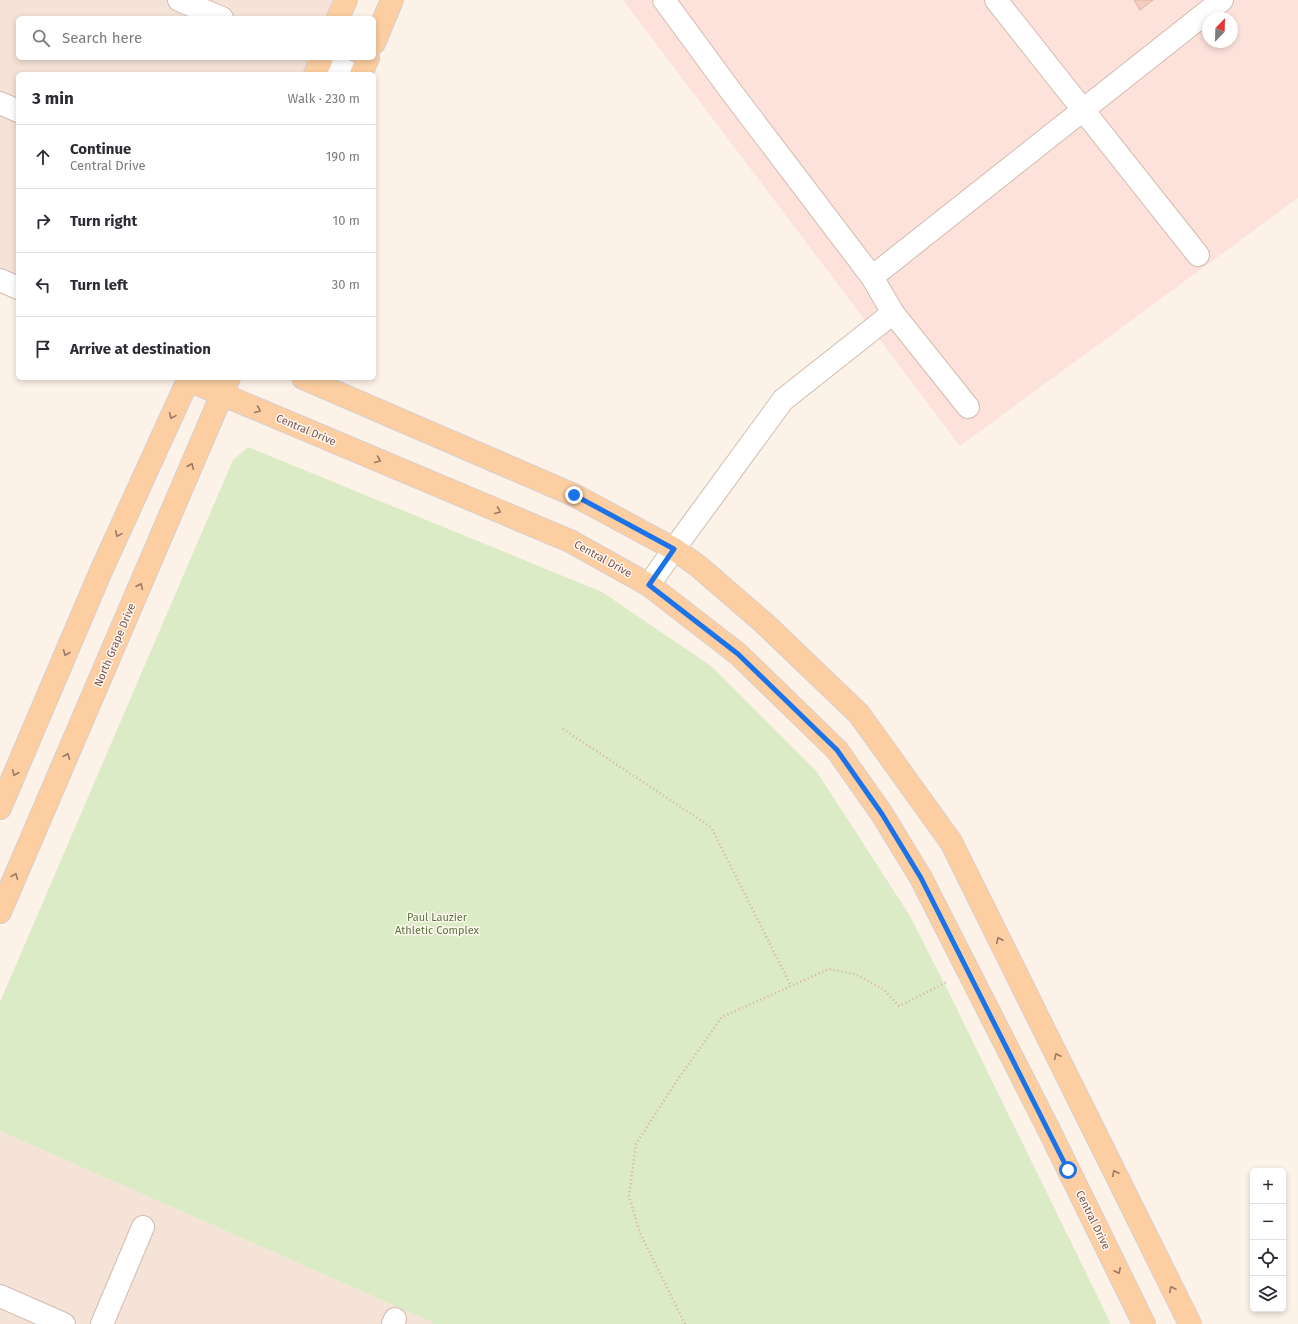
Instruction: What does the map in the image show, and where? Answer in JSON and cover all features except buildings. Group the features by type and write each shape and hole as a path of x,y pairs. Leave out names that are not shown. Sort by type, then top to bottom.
{"main road":[{"path":"339,16 346,0"},
{"path":"376,38 392,0"},
{"path":"362,72 367,60"},
{"path":"0,808 101,571 189,380"},
{"name":"Central Drive","path":"194,380 226,386 570,541 649,585 738,654 837,750 882,814 921,878 1051,1135 1144,1324"},
{"path":"308,380 574,495 674,549 698,566 764,623 859,714 951,842 1190,1324"},
{"name":"North Grape Drive","path":"0,912 226,386"}],"street":[{"path":"179,0 217,16"},
{"path":"664,0 725,84 872,277 893,313 968,407"},
{"path":"996,0 1198,256"},
{"path":"872,277 1082,109 1222,0"},
{"path":"319,62 347,72"},
{"path":"0,103 16,110"},
{"path":"0,280 16,287"},
{"path":"649,585 783,400 893,313"},
{"path":"102,1324 143,1227"},
{"path":"0,1296 64,1324"}],"path":[{"path":"563,730 711,827 791,986"},
{"path":"685,1324 640,1233 629,1196 636,1144 678,1079 722,1017 829,969 855,974 883,989 898,1006 948,981 951,988"}],"shaded area":[{"path":"0,0 351,0 345,16 16,16 16,60 326,60 321,72 16,72 16,283 0,277"},
{"path":"623,0 1298,0 1298,198 960,446"},
{"path":"0,1131 436,1324 0,1324"}],"green space":[{"name":"Paul Lauzier Athletic Complex","path":"248,447 602,592 711,666 817,772 910,916 1111,1324 436,1324 0,1131 0,1002 233,460"}],"route":[{"path":"574,495 674,549 649,585 738,654 837,750 882,814 921,878 1068,1170"}]}
